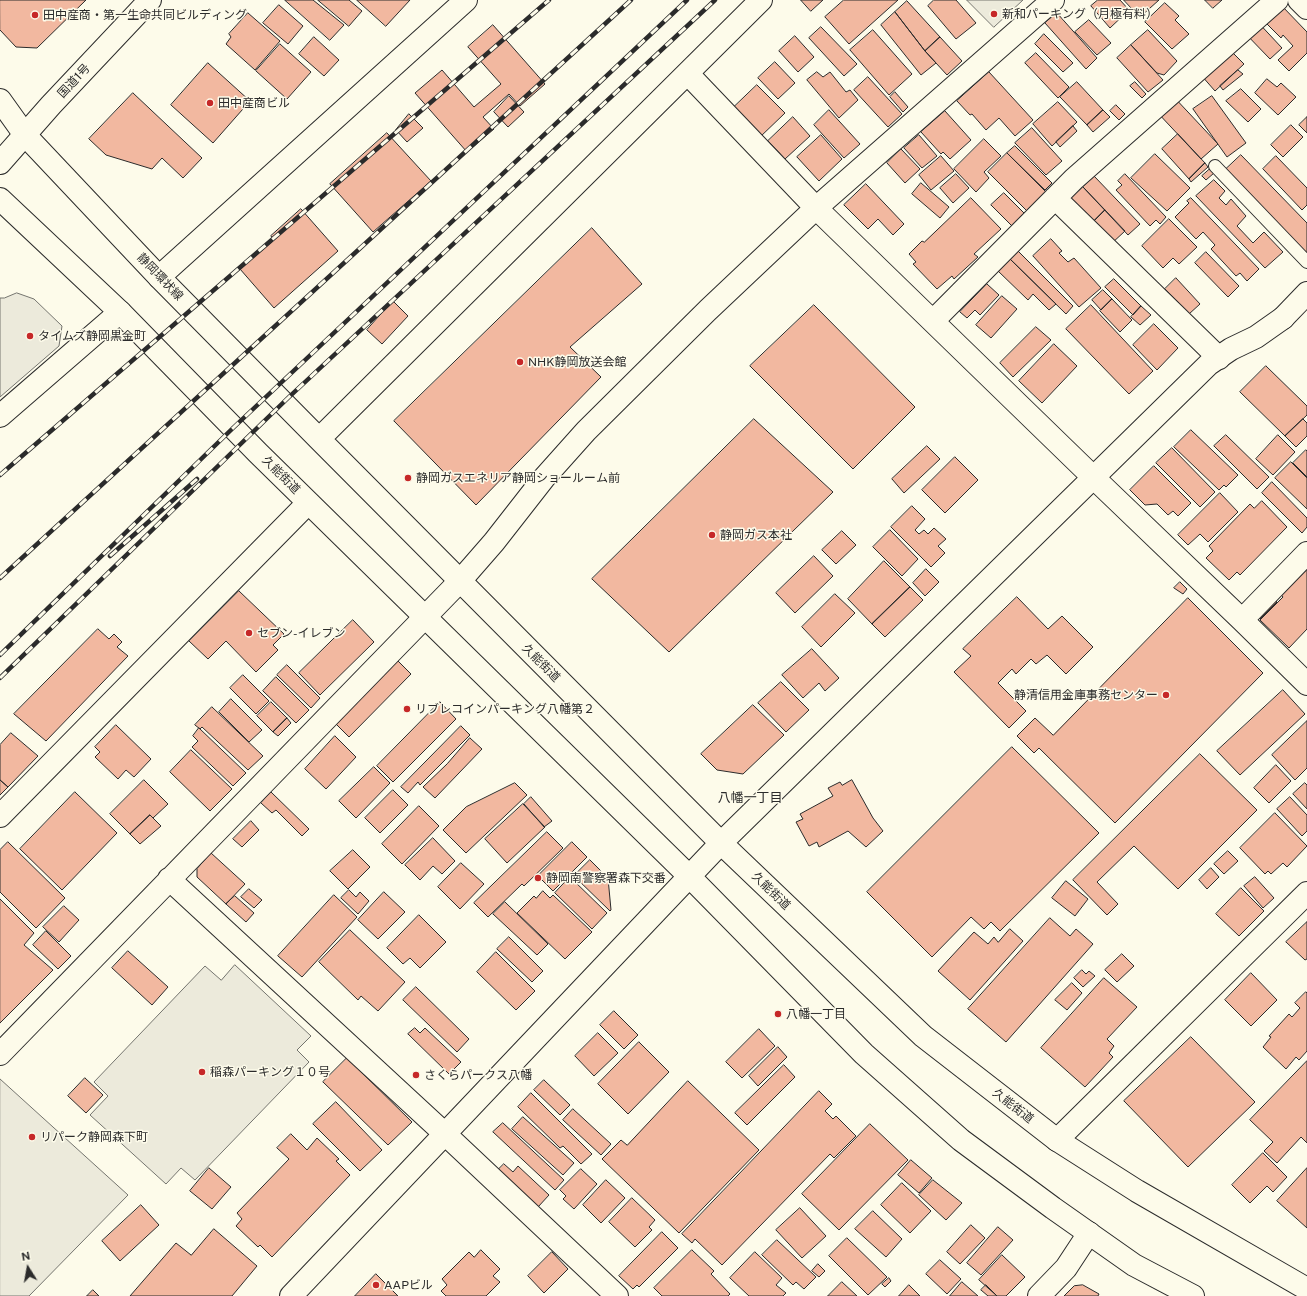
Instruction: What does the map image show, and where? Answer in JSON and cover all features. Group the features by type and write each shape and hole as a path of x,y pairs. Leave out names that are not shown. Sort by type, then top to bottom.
{"main road":[{"name":"国道1号","path":"0,163 150,0"},
{"path":"160,277 466,0"},
{"path":"319,439 761,0"},
{"path":"0,1054 460,581 494,542 544,478 586,431 708,310 816,208 1053,0"},
{"path":"934,321 1074,179 1277,0"},
{"path":"1299,0 1307,8"},
{"path":"688,74 816,208 1307,684"},
{"name":"静岡環状線","path":"0,100 25,135 160,277 297,417"},
{"path":"0,198 120,312 0,416"},
{"path":"1055,198 1219,358"},
{"path":"291,1296 722,842 1210,364 1231,349 1256,337 1283,318 1307,293"},
{"name":"久能街道","path":"120,312 258,453 689,876 799,989 875,1064 961,1140 1052,1208 1134,1265 1192,1296"},
{"name":"久能街道","path":"297,417 722,842 922,1036 1057,1140 1137,1191 1307,1289"},
{"path":"0,816 308,502"},
{"path":"1242,620 1307,553"},
{"path":"169,879 445,1134 616,1296"},
{"path":"1057,1140 1307,893"},
{"path":"1039,1296 1066,1268 1089,1233"}],"lane":[{"path":"1215,166 1307,262"}],"shaded area":[{"name":"新和パーキング（月極有料）","path":"967,0 1023,0 994,27"},
{"name":"タイムズ静岡黒金町","path":"17,293 34,299 62,326 59,346 0,397 0,298"},
{"name":"稲森パーキング１０号","path":"235,965 311,1036 297,1050 309,1062 195,1180 181,1168 166,1184 90,1115 108,1096 94,1082 205,966 221,980"},
{"name":"リパーク静岡森下町","path":"0,1079 128,1195 29,1296 0,1296"}],"building":[{"name":"田中産商・第一生命共同ビルディング","path":"0,0 86,0 37,48 16,47 0,30"},
{"path":"285,0 313,0 344,25 330,40"},
{"path":"318,0 349,0 362,11 349,26"},
{"path":"357,0 410,0 386,26"},
{"path":"801,0 823,0 811,11"},
{"path":"844,0 898,0 849,44 825,17"},
{"path":"934,0 956,0 976,23 956,39 928,6"},
{"path":"1098,0 1120,0 1129,10 1110,28 1091,6"},
{"path":"1124,0 1159,0 1140,17"},
{"path":"1205,0 1222,0 1213,8"},
{"path":"907,1 940,37 925,51 895,12"},
{"path":"1165,3 1179,16 1175,20 1189,34 1172,49 1145,22"},
{"path":"279,5 303,26 288,44 263,23"},
{"path":"1281,5 1307,32 1307,53 1289,71 1278,60 1293,46 1283,35 1281,38 1264,21"},
{"path":"895,12 936,63 921,75 881,25"},
{"path":"248,13 280,41 255,70 226,44 231,37 229,34"},
{"path":"1057,13 1097,58 1086,69 1045,23"},
{"path":"1254,18 1282,48 1270,59 1242,30"},
{"path":"1089,20 1111,43 1097,55 1075,32"},
{"path":"493,25 545,84 520,106 509,94 483,117 494,129 467,152 415,93 442,70 474,107 501,84 468,47"},
{"path":"821,27 857,64 844,76 809,38"},
{"path":"873,30 912,74 889,95 850,50"},
{"path":"1148,30 1177,61 1164,75 1157,73 1131,45"},
{"path":"1044,34 1073,63 1063,72 1035,44"},
{"path":"795,36 814,57 798,72 779,51"},
{"path":"314,37 339,60 324,76 299,54"},
{"path":"940,37 962,61 947,75 925,51"},
{"path":"280,44 311,72 287,99 256,71"},
{"path":"1131,45 1163,80 1148,92 1117,58"},
{"path":"1229,49 1244,64 1215,91 1201,75"},
{"path":"1036,53 1069,87 1058,98 1025,63"},
{"path":"775,62 795,83 778,99 758,78"},
{"name":"田中産商ビル","path":"208,63 250,101 213,143 171,105"},
{"path":"1238,70 1243,74 1223,90 1220,86"},
{"path":"817,72 823,77 830,72 846,92 850,90 858,100 839,118 807,80"},
{"path":"989,72 1033,120 1015,136 999,118 986,130 972,114 970,115 957,101"},
{"path":"868,77 902,114 888,127 854,90"},
{"path":"1267,79 1277,87 1281,83 1296,97 1278,115 1255,93"},
{"path":"1077,82 1103,110 1087,125 1060,97"},
{"path":"1135,82 1146,94 1142,98 1130,86"},
{"path":"757,85 785,113 759,138 732,109"},
{"path":"1241,89 1261,109 1248,122 1226,101"},
{"path":"895,92 908,107 903,112 890,97"},
{"path":"133,93 202,158 183,178 162,158 152,169 106,155 89,139"},
{"path":"1172,95 1218,144 1201,159 1156,111"},
{"path":"509,96 524,112 508,127 494,112"},
{"path":"1212,96 1246,143 1227,157 1193,109"},
{"path":"1058,102 1077,122 1052,146 1033,124"},
{"path":"1116,105 1125,114 1119,120 1110,111"},
{"path":"829,110 860,144 844,158 814,125"},
{"path":"1103,110 1110,117 1093,132 1087,125"},
{"path":"945,111 971,140 950,159 943,152 941,154 921,132"},
{"path":"409,114 423,128 407,142 396,130"},
{"path":"793,117 810,136 785,159 768,141"},
{"path":"1307,117 1307,133 1299,125"},
{"path":"1291,125 1303,137 1283,157 1271,145"},
{"path":"1073,126 1077,131 1060,147 1056,142"},
{"path":"1032,128 1062,161 1046,175 1015,143"},
{"path":"387,133 431,181 373,232 330,184"},
{"path":"1178,134 1205,163 1189,179 1162,149"},
{"path":"821,135 842,159 819,181 797,157"},
{"path":"919,135 937,156 922,168 904,148"},
{"path":"984,139 1001,156 984,172 989,178 976,192 954,169"},
{"path":"1015,146 1052,183 1045,190 1007,153"},
{"path":"901,149 920,169 905,183 887,163"},
{"path":"1007,153 1047,193 1027,211 988,172"},
{"path":"1155,154 1190,188 1167,211 1131,178"},
{"path":"1241,155 1307,223 1307,254 1225,170"},
{"path":"941,156 954,171 931,190 919,175"},
{"path":"1276,156 1307,188 1307,205 1302,210 1263,169"},
{"path":"1205,163 1208,167 1191,182 1189,179"},
{"path":"1210,169 1214,173 1206,180 1202,176"},
{"path":"956,174 969,188 953,203 940,188"},
{"path":"1125,174 1166,217 1160,224 1156,220 1150,226 1116,190 1122,185 1118,181"},
{"path":"1094,176 1140,224 1128,235 1083,187"},
{"path":"1214,180 1225,191 1219,198 1226,205 1231,199 1246,216 1237,226 1253,243 1264,232 1283,252 1265,268 1196,196"},
{"path":"921,183 949,207 940,218 912,194"},
{"path":"866,184 904,224 893,235 878,219 868,229 844,205"},
{"path":"1083,187 1105,210 1091,224 1069,200"},
{"path":"1004,193 1025,214 1012,226 991,205"},
{"path":"971,198 1001,229 974,254 978,257 954,279 952,276 937,289 913,264 916,262 909,254"},
{"path":"1191,198 1259,269 1247,281 1240,273 1236,276 1211,249 1215,245 1203,232 1196,239 1175,217 1189,203 1187,201"},
{"path":"301,209 338,251 274,308 240,269 274,240 271,236"},
{"path":"1105,210 1125,231 1111,244 1091,224"},
{"path":"1169,219 1197,247 1179,264 1173,258 1163,268 1142,246"},
{"name":"NHK静岡放送会館","path":"592,228 642,284 570,347 601,377 476,505 394,421"},
{"path":"1051,239 1062,251 1059,253 1068,262 1074,258 1101,288 1079,307 1033,256"},
{"path":"1017,250 1073,306 1066,314 1009,258"},
{"path":"1206,252 1239,286 1228,297 1195,263"},
{"path":"1009,258 1056,304 1049,310 1033,294 1028,300 997,270"},
{"path":"1176,278 1200,304 1189,314 1165,289"},
{"path":"1114,279 1141,306 1133,315 1105,287"},
{"path":"987,284 999,295 980,315 975,310 967,318 960,312"},
{"path":"1103,290 1112,299 1101,310 1092,300"},
{"path":"1002,296 1017,309 991,338 976,325"},
{"path":"1112,299 1132,320 1120,332 1100,311"},
{"path":"393,301 408,316 382,344 367,330"},
{"path":"814,305 915,407 853,469 750,366"},
{"path":"1091,305 1153,371 1129,394 1066,329"},
{"path":"1141,306 1151,315 1140,325 1131,317"},
{"path":"1154,324 1178,348 1157,370 1133,345"},
{"path":"1036,327 1051,340 1013,377 1000,363"},
{"path":"1054,344 1077,366 1042,403 1019,381"},
{"path":"1266,366 1307,406 1307,415 1285,436 1240,392"},
{"name":"静岡ガス本社","path":"754,419 833,492 669,652 592,579"},
{"path":"1303,419 1307,423 1307,436 1296,447 1285,436"},
{"path":"1191,430 1238,475 1226,487 1224,485 1219,490 1174,447"},
{"path":"1226,435 1269,477 1257,489 1214,446"},
{"path":"1278,435 1295,452 1273,475 1256,459"},
{"path":"927,446 940,459 904,493 892,479"},
{"path":"1172,448 1215,492 1200,507 1156,463"},
{"path":"1306,450 1307,451 1307,477 1293,463"},
{"path":"955,457 978,480 945,513 922,490"},
{"path":"1291,462 1307,478 1307,509 1275,478"},
{"path":"1154,466 1191,503 1178,516 1173,511 1168,515 1157,504 1145,505 1130,490"},
{"path":"1272,482 1307,518 1307,527 1302,533 1262,493"},
{"path":"1220,493 1238,512 1208,542 1200,534 1188,545 1178,535"},
{"path":"1262,501 1287,527 1240,575 1237,572 1229,580 1206,558 1213,551 1209,546 1250,504 1254,508"},
{"path":"912,506 925,519 915,530 919,534 924,530 928,534 934,528 946,539 938,546 945,553 931,567 891,527"},
{"path":"890,530 918,559 902,576 873,547"},
{"path":"842,531 856,545 836,564 822,550"},
{"path":"814,556 833,576 795,613 776,593"},
{"path":"884,561 910,587 872,624 848,599"},
{"path":"1303,565 1307,569 1307,629 1289,648 1260,620 1283,597 1278,591"},
{"path":"926,569 939,582 925,596 913,583"},
{"path":"1180,582 1187,589 1183,594 1174,588"},
{"path":"910,587 923,600 885,637 872,624"},
{"path":"239,591 284,634 273,645 278,650 256,672 226,641 208,659 189,641"},
{"path":"835,594 855,613 821,647 802,627"},
{"path":"1271,596 1277,602 1260,619 1254,613"},
{"path":"1017,597 1048,629 1062,616 1093,647 1066,674 1047,655 1036,664 1031,659 1016,674 1012,669 998,683 1026,711 1009,728 954,672 971,656 963,649"},
{"name":"静清信用金庫事務センター","path":"1188,598 1263,673 1115,823 1039,748 1034,753 1017,736 1035,718 1053,735"},
{"path":"353,620 374,642 320,695 299,673"},
{"path":"98,629 109,639 114,634 122,642 117,647 128,656 46,741 14,714"},
{"path":"812,649 839,678 825,691 819,683 803,698 782,675"},
{"path":"397,660 411,674 349,737 336,724"},
{"path":"287,665 320,698 311,708 277,675"},
{"path":"243,675 269,701 256,714 230,688"},
{"path":"276,677 309,710 296,723 263,691"},
{"path":"781,682 809,710 786,732 758,703"},
{"path":"1283,690 1305,714 1240,775 1217,751"},
{"path":"231,699 262,730 249,742 219,712"},
{"path":"271,702 287,718 273,732 257,716"},
{"path":"440,702 456,719 393,782 377,766"},
{"path":"753,705 784,735 743,774 717,770 701,754"},
{"path":"212,707 263,756 248,770 202,727 200,729 195,725"},
{"path":"287,718 291,723 278,736 273,732"},
{"path":"1307,721 1307,768 1295,780 1272,755"},
{"path":"116,725 151,759 134,777 126,770 118,779 95,757 100,752 95,747"},
{"path":"461,726 470,735 420,785 418,782 408,793 401,787"},
{"path":"199,728 246,773 233,786 192,747 198,741 193,736"},
{"path":"11,733 38,756 8,787 0,780 0,745"},
{"path":"335,736 356,757 326,789 305,769"},
{"path":"470,738 482,749 435,798 423,787 447,764"},
{"path":"1012,747 1099,833 1000,931 991,922 984,929 971,917 932,957 867,892"},
{"path":"191,750 232,789 210,811 170,772"},
{"path":"1200,754 1257,810 1178,889 1134,846 1097,882 1118,904 1107,915 1073,880"},
{"path":"1276,765 1291,781 1269,803 1254,788"},
{"path":"374,767 390,783 356,818 339,801"},
{"path":"0,780 8,787 0,795"},
{"path":"144,780 168,804 153,818 150,815 130,834 110,814"},
{"path":"852,780 873,818 883,831 866,847 848,831 819,847 817,842 809,846 796,822 803,819 800,814 833,796 828,788 840,782 842,785"},
{"path":"515,783 527,795 466,853 443,830 466,807"},
{"path":"1305,783 1307,785 1307,809 1293,794"},
{"path":"393,790 408,805 380,833 365,818"},
{"path":"75,792 117,833 62,890 20,849"},
{"path":"271,792 309,829 302,836 276,810 272,813 261,803"},
{"path":"531,797 552,821 544,827 524,804"},
{"path":"1290,797 1307,815 1307,831 1302,836 1277,809"},
{"path":"523,804 545,827 507,863 485,839"},
{"path":"419,806 439,826 402,864 382,844"},
{"path":"1275,813 1307,846 1287,867 1283,863 1271,874 1268,871 1265,874 1240,848"},
{"path":"150,815 161,826 140,844 130,834"},
{"path":"251,821 259,830 242,847 233,839"},
{"path":"547,832 563,848 524,886 522,884 488,917 474,903"},
{"path":"433,838 455,861 442,874 433,866 420,880 405,865"},
{"path":"8,842 65,898 36,928 0,892 0,850"},
{"path":"572,842 587,857 553,891 538,876"},
{"path":"353,850 370,867 348,889 330,871"},
{"path":"1228,851 1238,861 1224,874 1214,864"},
{"path":"211,853 245,884 226,904 197,877 197,869"},
{"path":"590,860 608,878 610,911 574,876"},
{"path":"461,863 484,884 460,909 438,887"},
{"path":"1211,868 1219,877 1207,889 1199,880"},
{"path":"570,877 607,913 592,929 555,893"},
{"path":"1255,877 1274,898 1263,908 1244,886"},
{"path":"1066,881 1088,899 1075,916 1052,898"},
{"path":"1241,888 1264,911 1239,936 1216,914"},
{"path":"249,889 262,900 254,908 241,897"},
{"path":"349,890 356,897 360,892 369,901 358,914 341,898"},
{"path":"543,891 550,898 553,895 592,932 565,959 517,913 534,896 536,898"},
{"path":"384,892 405,912 378,939 358,920"},
{"path":"334,895 357,917 302,977 278,956"},
{"path":"235,896 254,913 246,922 226,904"},
{"path":"0,899 34,933 24,945 53,970 0,1023"},
{"path":"505,902 548,944 537,955 493,914"},
{"path":"64,906 79,920 59,942 43,927"},
{"path":"419,915 446,942 420,968 410,958 403,964 387,948"},
{"path":"1050,918 1070,936 1076,929 1093,944 1006,1042 968,1009"},
{"path":"1307,922 1307,959 1305,960 1286,942"},
{"path":"1010,929 1023,941 970,1000 938,971 974,932 988,944 994,937 998,942"},
{"path":"350,930 405,982 378,1011 361,996 358,1000 319,962"},
{"path":"46,931 71,956 58,969 33,945"},
{"path":"509,937 543,971 532,982 497,949"},
{"path":"128,951 168,987 152,1005 112,968"},
{"path":"496,952 535,991 516,1010 477,972"},
{"path":"1122,954 1134,966 1117,982 1105,970"},
{"path":"1082,970 1086,974 1089,971 1095,976 1083,987 1074,978"},
{"path":"1251,973 1277,1000 1251,1026 1225,1000"},
{"path":"1104,978 1137,1007 1107,1039 1114,1046 1109,1053 1113,1057 1085,1087 1041,1048"},
{"path":"1072,983 1082,993 1067,1010 1055,1000"},
{"path":"416,987 469,1039 457,1052 403,1000"},
{"path":"1306,992 1307,1051 1299,1060 1296,1057 1286,1069 1263,1047 1271,1037 1269,1036 1289,1014 1292,1017 1300,1008 1295,1003"},
{"path":"614,1011 638,1035 624,1049 600,1025"},
{"path":"415,1028 420,1033 425,1028 461,1062 449,1074 408,1034"},
{"path":"759,1029 775,1046 742,1078 726,1062"},
{"path":"598,1033 618,1053 594,1076 575,1056"},
{"path":"1191,1037 1255,1102 1188,1167 1124,1101"},
{"path":"639,1042 669,1072 628,1114 598,1084"},
{"path":"778,1047 787,1057 758,1086 749,1076"},
{"path":"347,1058 412,1122 388,1145 323,1082"},
{"path":"1307,1061 1307,1143 1301,1137 1277,1163 1264,1151 1273,1142 1250,1120"},
{"path":"784,1065 795,1077 747,1125 735,1113"},
{"path":"85,1078 103,1095 86,1113 68,1096"},
{"path":"544,1080 570,1105 560,1115 534,1090"},
{"path":"688,1081 759,1150 679,1233 602,1159 621,1140 627,1145"},
{"path":"819,1091 832,1104 825,1111 833,1119 836,1116 856,1136 834,1158 830,1154 722,1265 695,1239 692,1243 682,1234"},
{"path":"531,1093 592,1154 581,1164 563,1146 560,1148 518,1107"},
{"path":"336,1102 382,1150 360,1171 313,1124"},
{"path":"573,1109 611,1144 601,1155 563,1120"},
{"path":"523,1117 574,1163 563,1175 512,1129"},
{"path":"503,1123 564,1180 555,1190 493,1132"},
{"path":"870,1124 908,1160 839,1230 802,1194"},
{"path":"291,1134 307,1150 317,1138 339,1159 336,1161 350,1175 272,1257 260,1245 258,1247 236,1226 242,1219 237,1213 289,1159 277,1148"},
{"path":"1263,1153 1287,1177 1273,1192 1267,1186 1250,1203 1232,1185"},
{"path":"911,1160 932,1178 919,1193 898,1175"},
{"path":"504,1164 513,1172 518,1166 549,1195 538,1207 498,1170"},
{"path":"209,1168 231,1187 212,1209 190,1191"},
{"path":"1307,1168 1307,1228 1277,1201"},
{"path":"581,1169 597,1184 574,1209 563,1199 566,1196 560,1190"},
{"path":"606,1180 625,1198 601,1223 583,1205"},
{"path":"933,1180 962,1203 946,1220 919,1195"},
{"path":"902,1183 931,1211 910,1233 881,1205"},
{"path":"632,1198 655,1220 649,1227 652,1230 635,1247 609,1222"},
{"path":"141,1205 159,1225 120,1261 102,1241"},
{"path":"800,1208 826,1236 802,1258 776,1230"},
{"path":"873,1211 902,1239 886,1257 855,1229"},
{"path":"971,1225 985,1238 960,1264 947,1252"},
{"path":"998,1227 1013,1240 981,1275 967,1263"},
{"path":"214,1229 257,1266 232,1296 130,1296 176,1243 191,1255"},
{"path":"662,1232 678,1248 639,1287 637,1285 633,1289 619,1276"},
{"path":"847,1238 887,1277 868,1295 829,1256"},
{"path":"777,1240 816,1277 804,1289 796,1282 793,1285 762,1255"},
{"path":"481,1250 500,1269 493,1276 500,1282 486,1296 446,1296 441,1291 447,1285 442,1279 469,1252 474,1257"},
{"path":"692,1250 714,1271 711,1274 730,1294 728,1296 662,1296 654,1288"},
{"path":"552,1252 568,1269 544,1293 528,1276"},
{"path":"755,1252 782,1278 776,1285 786,1293 783,1296 749,1296 730,1278"},
{"path":"1002,1255 1025,1277 1006,1296 997,1296 979,1280"},
{"path":"940,1260 961,1279 947,1294 926,1274"},
{"path":"818,1264 825,1271 819,1277 812,1271"},
{"name":"AAPビル","path":"376,1274 398,1296 355,1296"},
{"path":"889,1278 891,1281 885,1287 882,1284"},
{"path":"842,1282 857,1296 828,1296"},
{"path":"962,1282 978,1296 950,1296"},
{"path":"909,1285 920,1296 899,1296"},
{"path":"986,1285 997,1296 988,1296 981,1290"},
{"path":"1083,1285 1099,1294 1098,1296 1064,1296 1074,1286"},
{"path":"93,1290 99,1296 87,1296"}],"railway":[{"path":"0,475 549,0"},
{"path":"0,578 631,0"},
{"path":"0,655 233,428 687,0"},
{"path":"0,678 289,397 715,0"},
{"path":"110,556 197,479"}],"place":[{"name":"新和パーキング（月極有料）","path":"994,14"},
{"name":"田中産商・第一生命共同ビルディング","path":"35,15"},
{"name":"田中産商ビル","path":"210,103"},
{"name":"タイムズ静岡黒金町","path":"30,336"},
{"name":"NHK静岡放送会館","path":"520,362"},
{"name":"静岡ガスエネリア静岡ショールーム前","path":"408,478"},
{"name":"静岡ガス本社","path":"712,535"},
{"name":"セブン-イレブン","path":"249,633"},
{"name":"静清信用金庫事務センター","path":"1166,695"},
{"name":"リブレコインパーキング八幡第２","path":"407,709"},
{"name":"静岡南警察署森下交番","path":"538,878"},
{"name":"八幡一丁目","path":"778,1014"},
{"name":"稲森パーキング１０号","path":"202,1072"},
{"name":"さくらパークス八幡","path":"416,1075"},
{"name":"リパーク静岡森下町","path":"32,1137"},
{"name":"AAPビル","path":"376,1285"}],"district":[{"name":"八幡一丁目","path":"750,798"}]}
